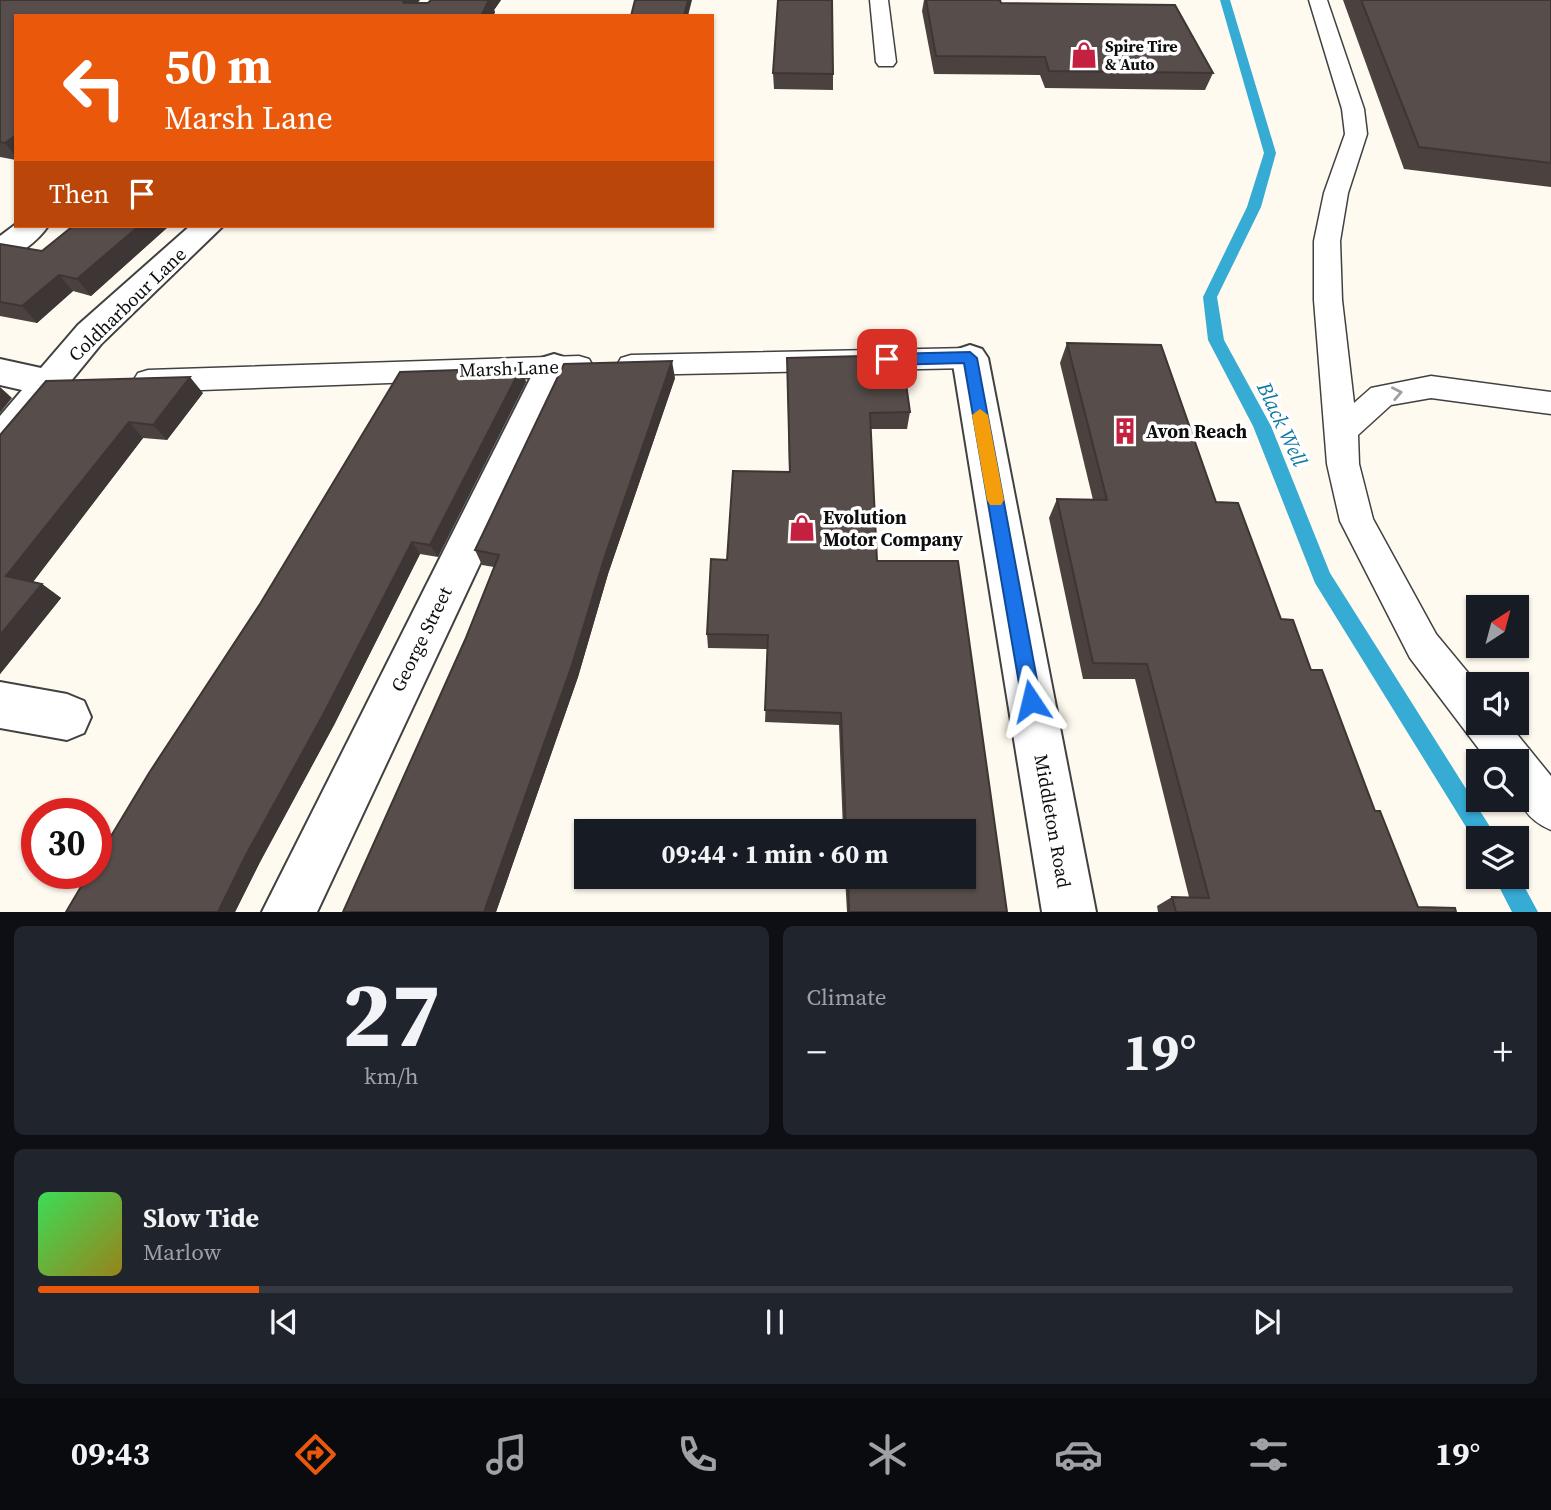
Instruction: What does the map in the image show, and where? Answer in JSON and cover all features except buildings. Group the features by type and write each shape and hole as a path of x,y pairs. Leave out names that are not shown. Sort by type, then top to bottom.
{"street":[{"path":"0,251 30,228"},
{"name":"Coldharbour Lane","path":"0,442 90,334 206,228"},
{"name":"Middleton Road","path":"970,358 1069,912"},
{"name":"George Street","path":"289,912 554,367"},
{"path":"0,372 49,383"},
{"path":"0,705 67,717"}],"lane":[{"path":"879,0 886,62"},
{"path":"1318,0 1353,109 1356,134 1336,193 1327,241 1328,300 1343,464 1357,521 1423,646 1466,701"},
{"name":"Marsh Lane","path":"49,383 554,367 970,358"},
{"path":"1342,431 1382,396 1431,387 1551,403"},
{"path":"1492,735 1504,749"},
{"path":"1529,781 1551,809"}],"waterway":[{"name":"Black Well","path":"1225,0 1270,153 1254,207 1210,297 1216,340 1262,426 1322,577 1477,826"},
{"name":"Black Well","path":"1513,889 1526,912"}],"slow traffic":[{"path":"980,415 995,500"}],"place":[{"name":"Spire Tire & Auto","path":"1084,55"},
{"name":"Avon Reach","path":"1125,431"},
{"name":"Evolution Motor Company","path":"802,528"}],"route":[{"path":"887,359 970,358 1031,701"}]}
